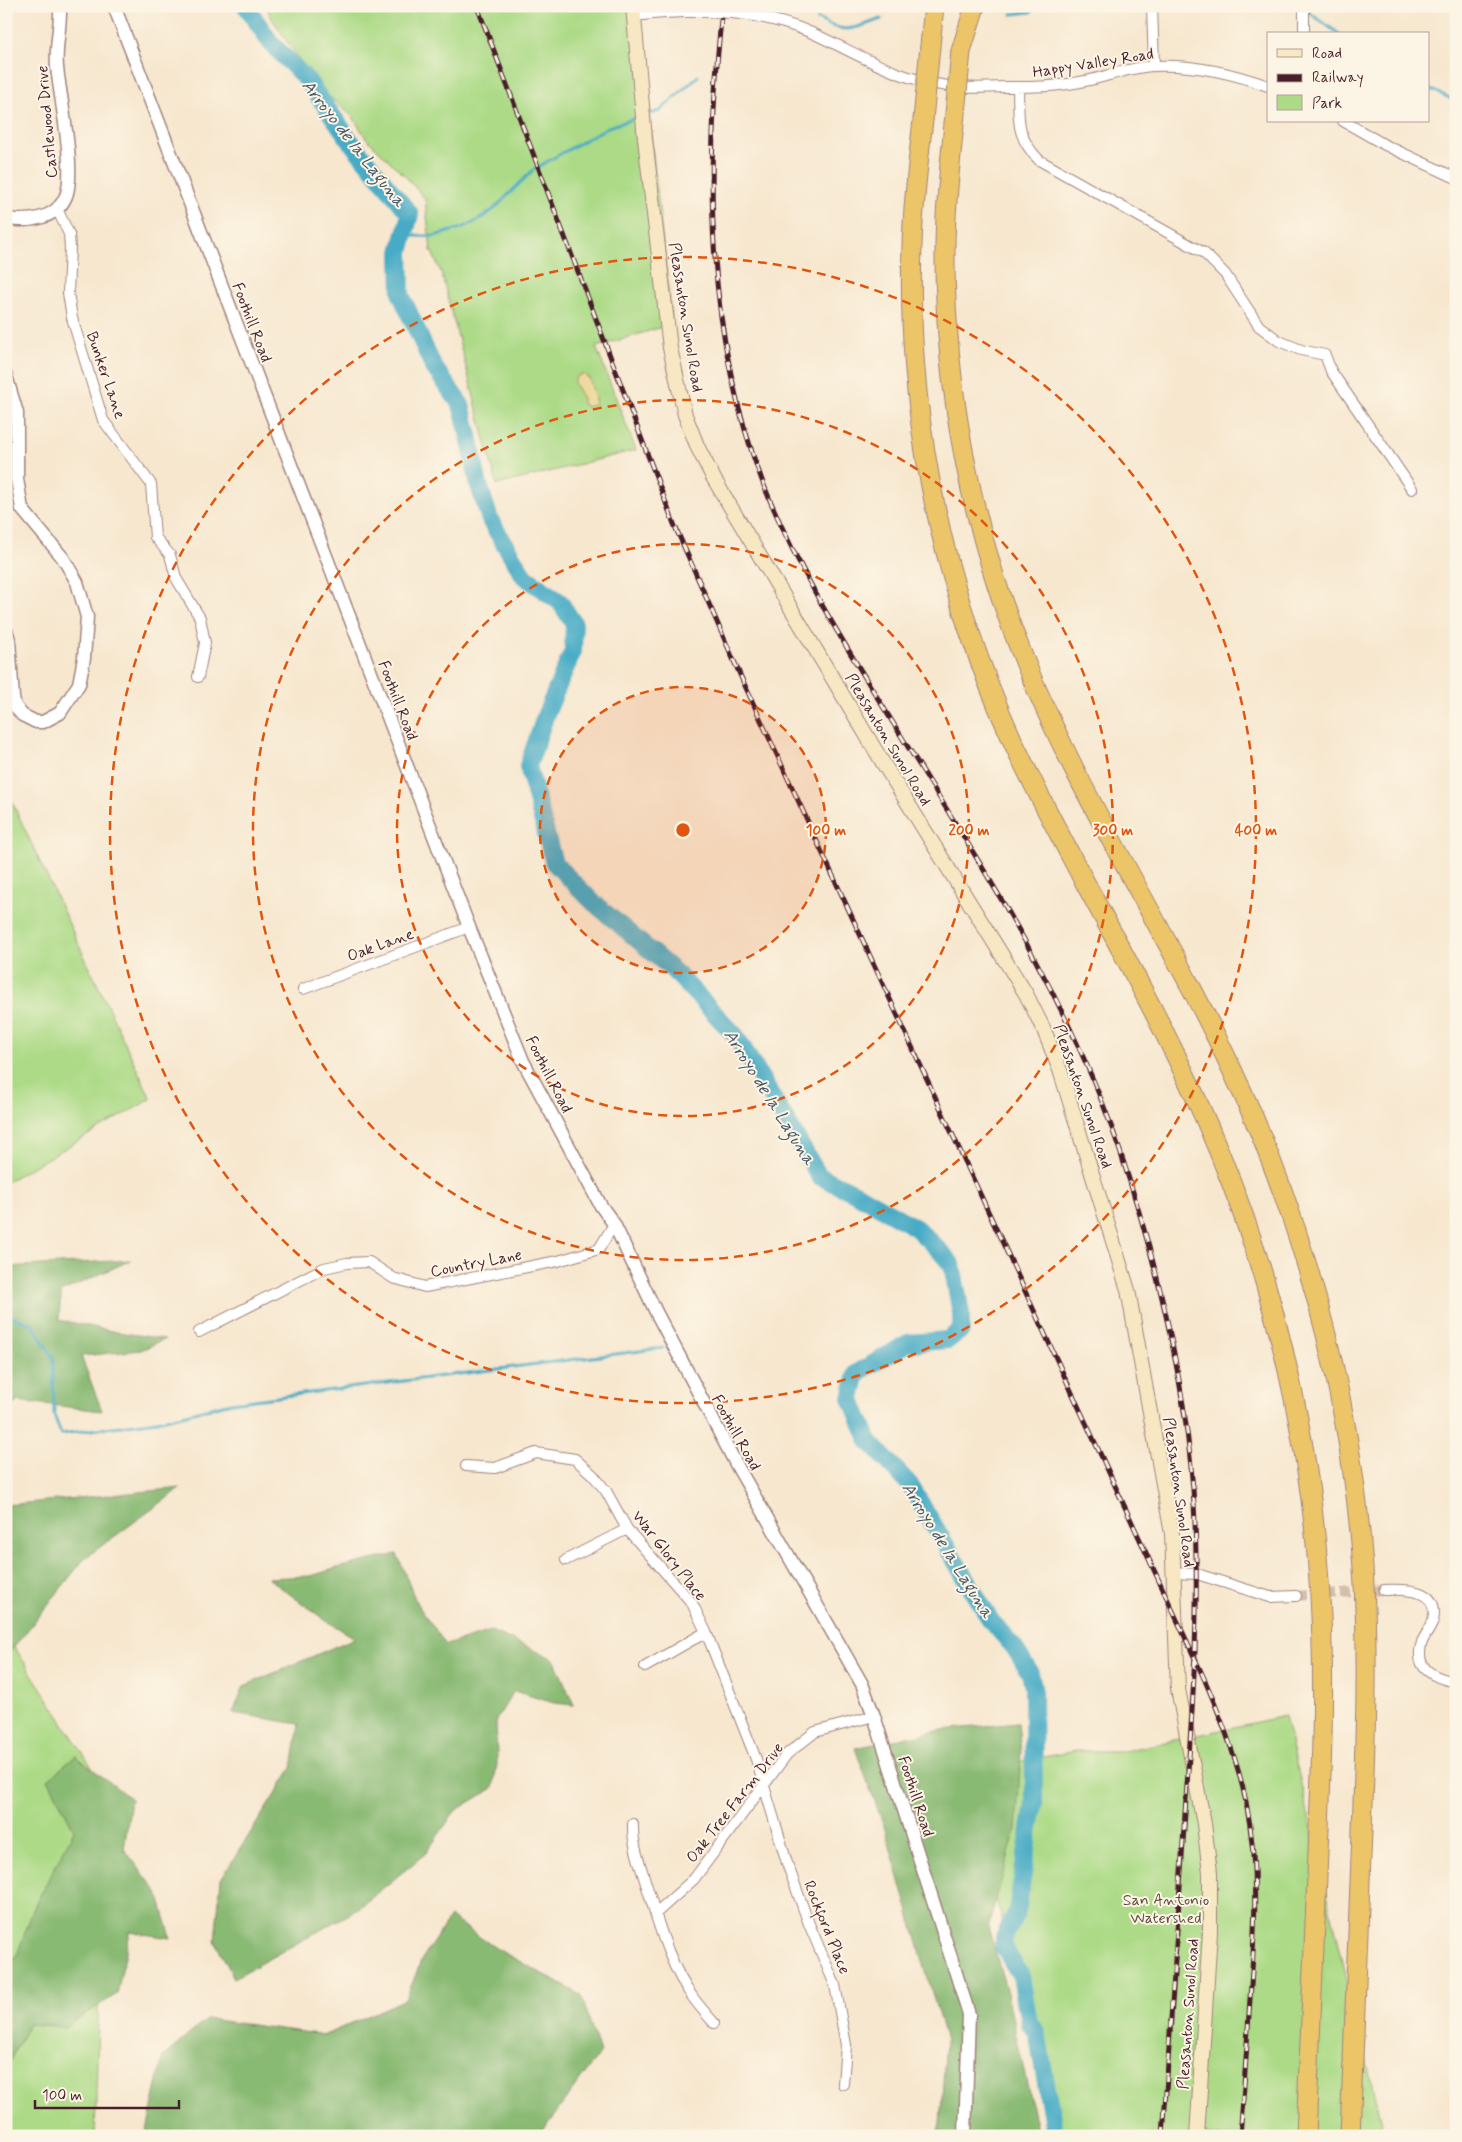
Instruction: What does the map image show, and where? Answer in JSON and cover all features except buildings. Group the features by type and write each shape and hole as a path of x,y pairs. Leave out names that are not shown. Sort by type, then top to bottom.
{"highway":[{"path":"934,6 915,185 912,248 912,315 923,438 933,501 948,563 989,687 1016,747 1160,1024 1193,1091 1219,1151 1266,1285 1300,1429 1311,1498 1318,1568 1323,1701 1306,2136"},
{"path":"966,6 948,182 945,249 948,323 960,431 972,494 987,553 1006,612 1029,671 1055,729 1234,1072 1286,1202 1308,1269 1328,1345 1344,1422 1363,1566 1366,1633 1364,1760 1350,2136"},
{"path":"961,50 975,6"}],"main road":[{"name":"Pleasanton Sunol Road","path":"633,11 645,139 670,348 685,415 698,448 718,487 883,763 1011,967 1044,1030 1060,1070 1128,1290 1172,1534 1178,1689 1204,1824 1210,1880 1210,1932 1197,2136"}],"street":[{"name":"Castlewood Drive","path":"57,209 65,197 70,170 56,65 60,6"},
{"name":"Foothill Road","path":"114,6 469,927 523,1061 602,1206 614,1224 687,1374 736,1464 862,1684 970,2014 965,2136"},
{"path":"1152,6 1154,66"},
{"path":"1304,6 1304,32"},
{"name":"Happy Valley Road","path":"633,11 716,11 755,17 796,27 905,77 948,86 1052,86 1081,82 1135,68 1154,66 1211,69 1267,86"},
{"path":"1018,87 1021,135 1033,154 1039,160 1204,253 1225,274 1259,326 1279,340 1301,350 1325,355 1331,371 1412,489"},
{"path":"1345,122 1385,145 1456,178"},
{"path":"6,219 32,221 57,209"},
{"name":"Bunker Lane","path":"57,209 69,234 68,293 72,318 103,420 151,484 155,537 170,555 176,578 200,618 205,643 198,677"},
{"path":"6,376 17,413 17,479 22,509 63,558 77,582 87,617 84,658 79,684 60,714 52,719 36,722 22,715 15,706 9,640 6,630"},
{"name":"Oak Lane","path":"303,989 469,927"},
{"name":"Country Lane","path":"199,1332 324,1268 348,1262 369,1262 393,1278 425,1287 558,1261 599,1249 614,1224"},
{"name":"War Glory Place","path":"466,1466 495,1468 536,1453 575,1459 593,1475 606,1491 627,1529 692,1603 706,1632 765,1784"},
{"path":"566,1560 627,1529"},
{"path":"1174,1573 1197,1574 1270,1597 1296,1596"},
{"path":"1384,1590 1419,1592 1429,1598 1433,1607 1433,1622 1422,1641 1421,1661 1427,1672 1439,1679 1456,1682"},
{"path":"645,1667 706,1632"},
{"name":"Oak Tree Farm Drive","path":"656,1913 694,1878 787,1754 815,1732 874,1716"},
{"name":"Rockford Place","path":"765,1784 787,1863 809,1924 835,1986 846,2045 843,2084"},
{"path":"633,1824 636,1850 660,1929 693,1998 714,2023"}],"green space":[{"path":"266,6 636,6 672,324 596,347 636,450 497,485 441,272 431,250 425,199 406,177 366,138 353,117 316,85 271,17"},
{"path":"6,789 151,1099 6,1182"},
{"path":"131,1260 61,1292 59,1320 117,1332 165,1339 141,1350 81,1356 102,1411 18,1401 6,1411 6,1267"},
{"path":"181,1488 85,1558 10,1652 6,1653 6,1505"},
{"path":"397,1554 417,1604 446,1645 491,1631 554,1659 574,1705 554,1703 514,1691 496,1720 497,1764 493,1788 455,1811 426,1853 355,1911 234,1978 215,1941 221,1879 292,1768 299,1724 233,1713 244,1686 355,1638 325,1620 268,1578 311,1576"},
{"path":"6,1634 104,1786 95,2136 6,2136"},
{"name":"San Antonio Watershed","path":"1285,1716 1384,2136 1053,2136 1055,2103 960,1773 1076,1751 1124,1751"},
{"path":"1018,1723 1021,1752 1016,1829 988,1927 1006,1989 1036,2126 1035,2136 937,2136 940,2124 946,2041 885,1829 855,1748 942,1730"},
{"path":"76,1756 131,1799 124,1849 158,1893 171,1938 130,1932 117,1994 65,2027 29,2024 6,2068 6,1963 17,1955 35,1905 74,1830 48,1779"},
{"path":"450,1917 497,1949 581,1995 600,2053 539,2136 146,2136 163,2057 207,2019 325,2035 406,1999 422,1959"}],"sand":[{"path":"583,374 589,378 595,397 595,404 588,407 582,404 582,397 574,383 576,377"}],"waterway":[{"name":"Arroyo de la Laguna","path":"246,6 271,43 307,80 354,146 410,214 400,252 401,295 433,366 461,405 478,482 490,520 524,576 560,602 574,624 573,651 546,714 528,766 554,863 594,903 674,971 736,1036 819,1176 857,1194 916,1228 952,1265 961,1313 961,1330 948,1340 908,1343 857,1373 851,1398 869,1441 910,1485 991,1621 1014,1647 1030,1673 1033,1687 1034,1804 1017,1911 1004,1938 1003,1946 1021,1976 1029,2023 1036,2032 1039,2043 1055,2136"},
{"path":"1012,14 1031,12 1040,6"},
{"path":"750,8 794,14"},
{"path":"1307,11 1336,32"},
{"path":"818,19 842,29 856,28 881,19"},
{"path":"646,115 660,111 698,76"},
{"path":"1430,89 1456,101"},
{"path":"404,236 434,236 462,228 477,221 493,210 534,169 608,127 640,117"},
{"path":"6,1315 32,1324 53,1357 54,1415 61,1434 157,1421 231,1403 663,1348"}],"tunnel":[{"path":"1296,1596 1384,1590"}],"railway":[{"path":"477,6 674,524 741,677 1203,1676 1228,1738 1246,1802 1253,1851 1255,1900 1240,2136"},
{"path":"721,20 713,137 712,196 720,313 730,370 744,427 763,483 790,544 821,604 1018,928 1074,1037 1120,1151 1157,1276 1167,1318 1189,1446 1195,1530 1196,1610 1191,1732 1163,2136"}]}
